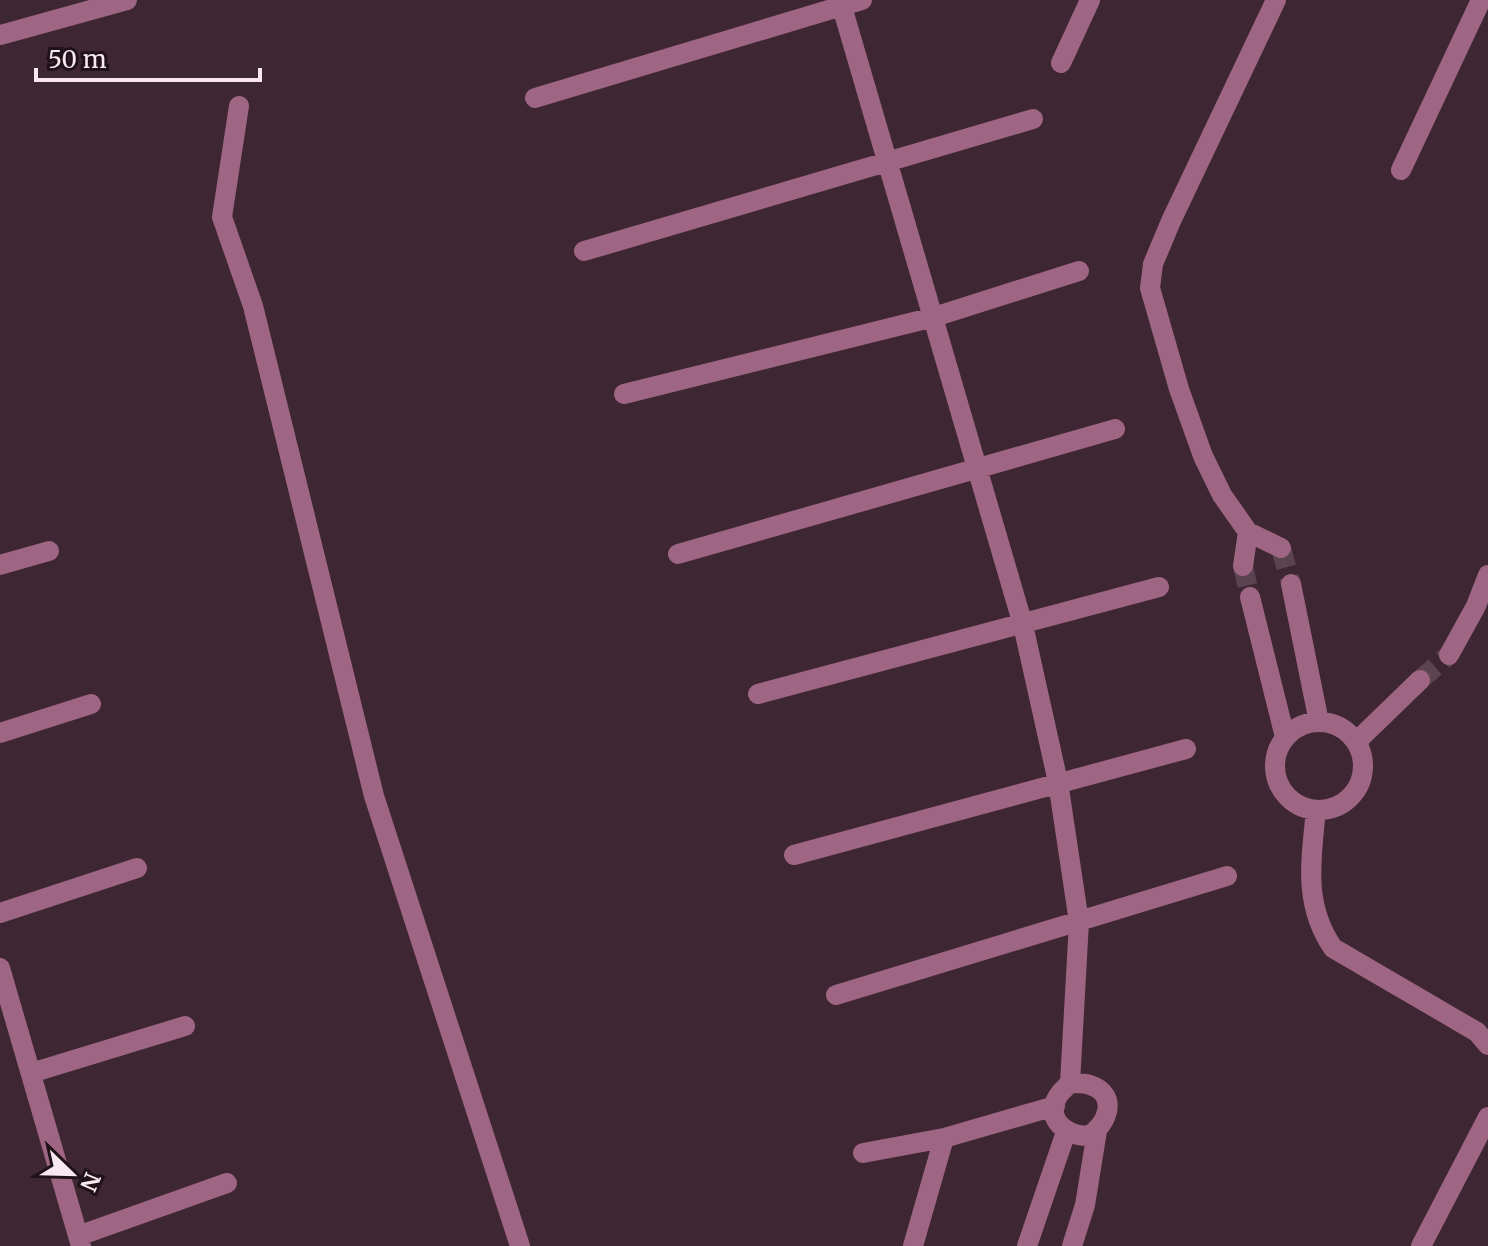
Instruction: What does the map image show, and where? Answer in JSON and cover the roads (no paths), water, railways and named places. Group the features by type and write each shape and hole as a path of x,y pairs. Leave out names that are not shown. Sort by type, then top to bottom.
{"street":[{"path":"0,35 127,0"},
{"path":"535,98 841,3 862,0"},
{"path":"1061,63 1090,0"},
{"path":"1276,0 1171,221 1153,264 1150,288 1179,389 1203,456 1222,495 1248,532 1281,548"},
{"path":"1401,170 1481,0"},
{"path":"841,3 1023,625 1058,782 1079,922 1070,1083 1061,1092 1055,1106 1058,1124 1066,1132 1088,1136 1105,1123 1108,1112 1106,1101 1101,1091 1091,1085 1070,1083"},
{"path":"239,106 222,217 253,306 374,796 520,1246"},
{"path":"584,251 1033,119"},
{"path":"624,394 934,317 1079,271"},
{"path":"678,554 1115,429"},
{"path":"1243,566 1248,532"},
{"path":"0,565 49,551"},
{"path":"1449,655 1476,606 1488,575"},
{"path":"1291,584 1319,722"},
{"path":"758,694 1159,587"},
{"path":"1250,597 1285,737"},
{"path":"1356,742 1420,680"},
{"path":"0,733 91,704"},
{"path":"1319,722 1333,724 1346,731 1356,742 1362,757 1363,773 1357,789 1346,801 1332,808 1316,810 1300,806 1287,797 1278,783 1276,759 1285,737 1300,726 1319,722"},
{"path":"794,855 1186,749"},
{"path":"1316,810 1311,858 1313,909 1321,931 1333,948 1477,1032 1488,1045"},
{"path":"0,913 137,868"},
{"path":"836,995 1227,876"},
{"path":"0,968 80,1241 227,1183"},
{"path":"31,1073 185,1026"},
{"path":"863,1153 944,1138 1055,1106"},
{"path":"1421,1246 1488,1117"},
{"path":"1072,1246 1085,1205 1097,1131"},
{"path":"1027,1246 1066,1132"},
{"path":"913,1246 944,1138"}],"tunnel":[{"path":"1281,548 1291,584"},
{"path":"1243,566 1250,597"},
{"path":"1420,680 1449,655"}]}
